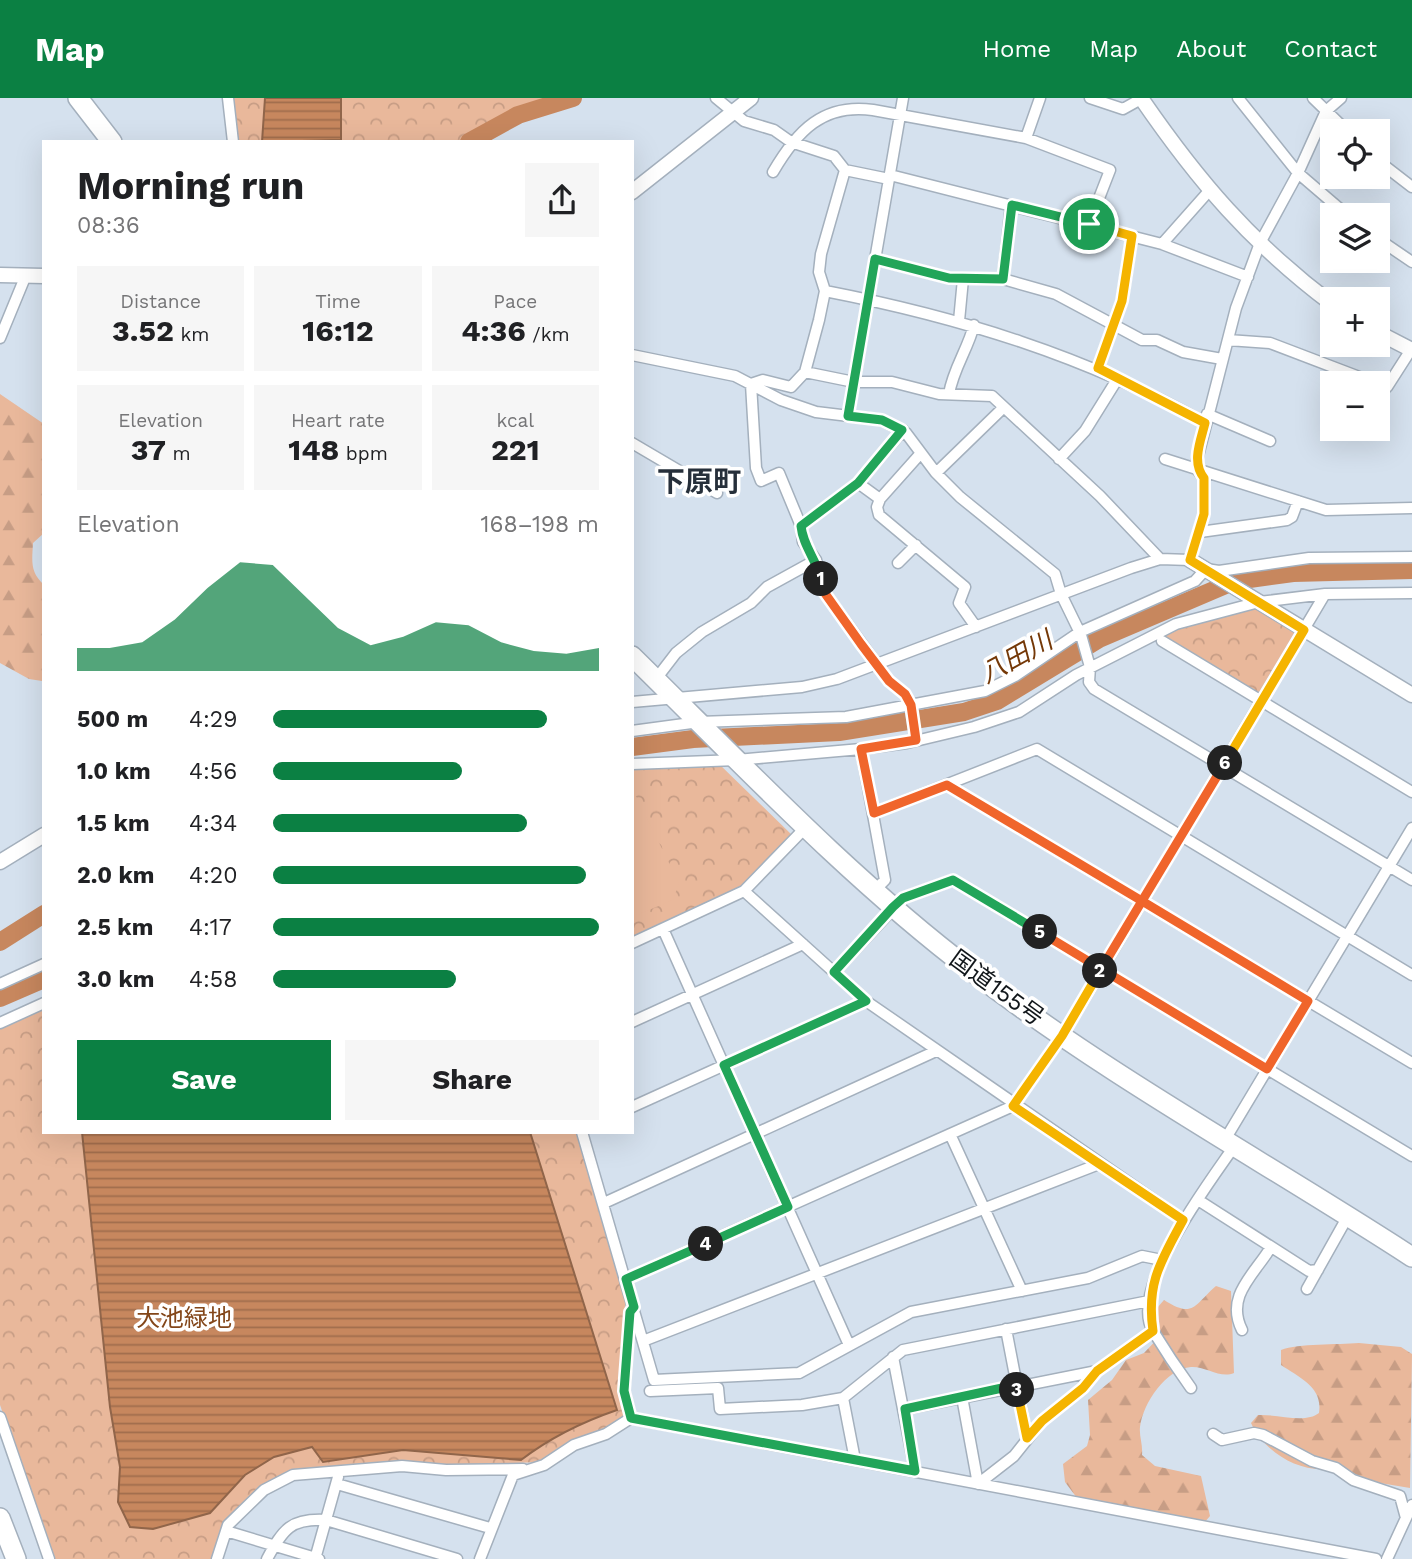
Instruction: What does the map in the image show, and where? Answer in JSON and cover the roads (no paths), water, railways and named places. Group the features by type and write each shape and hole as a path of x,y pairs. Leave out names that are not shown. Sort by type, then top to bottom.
{"highway":[{"path":"78,98 110,140"},
{"name":"国道155号","path":"634,658 806,827 893,907 974,974 1062,1036 1348,1216 1411,1252"},
{"path":"0,1518 16,1559"},
{"path":"0,1543 6,1559"}],"main road":[{"path":"634,190 751,98"},
{"path":"1141,98 1187,165 1209,191 1260,243 1320,294"},
{"path":"0,275 42,276"},
{"path":"1390,338 1412,349"},
{"path":"1190,560 1412,695"},
{"path":"0,862 42,836"}],"street":[{"path":"228,98 233,140"},
{"path":"716,98 744,121 774,130 791,142 834,156 845,170 889,177 1089,224 1162,244 1248,277"},
{"path":"848,416 903,98"},
{"path":"1026,138 1041,98"},
{"path":"1090,98 1123,109 1141,98"},
{"path":"1238,98 1298,173 1333,203"},
{"path":"1313,98 1334,119"},
{"path":"634,702 802,687 877,665 1160,559 1190,560 1200,532 1204,478 1196,460 1222,359 1248,277 1260,243 1298,173 1326,111 1341,98"},
{"path":"773,172 791,142 831,111 853,107 900,114 1026,138 1110,170 1089,224"},
{"path":"751,384 762,380 791,387 805,372 825,291 819,272 821,254 845,170"},
{"path":"1390,170 1412,187"},
{"path":"1162,244 1209,191"},
{"path":"1003,279 1012,205"},
{"path":"1098,368 1125,286 1132,236"},
{"path":"1390,247 1412,262"},
{"path":"875,259 963,279 1003,279 1056,294 1142,341 1157,340 1183,352 1222,359"},
{"path":"0,338 26,275"},
{"path":"959,321 963,279"},
{"path":"825,291 974,325 1098,368 1206,418 1270,441"},
{"path":"948,394 951,376 968,347 974,325"},
{"path":"1228,340 1270,343 1342,371"},
{"path":"1390,382 1412,349"},
{"path":"634,355 735,376 816,412 882,420 902,430 936,473 960,497 1055,574 1061,594 1080,633 1090,666 1089,682 1094,689 1412,880"},
{"path":"805,372 854,382 892,382 948,394 992,396 1160,559"},
{"path":"1059,459 1085,431 1118,378"},
{"path":"751,384 758,474 761,481 779,473 801,526 803,542 816,560 824,592 877,665 905,694 911,706 916,740"},
{"path":"936,473 1004,407"},
{"path":"801,526 858,483 902,430"},
{"path":"634,444 717,493"},
{"path":"920,453 880,499 877,507 879,515 965,587 958,603 976,627"},
{"path":"1165,459 1326,510 1412,508"},
{"path":"858,483 880,499"},
{"path":"1200,532 1287,520 1292,517 1298,501"},
{"path":"898,563 916,545"},
{"path":"634,731 699,722 846,717 985,691 1015,676 1080,633 1195,580 1206,569 1219,571 1308,558 1412,557"},
{"path":"656,679 676,653 702,632 751,603 767,587 816,560"},
{"path":"634,764 737,760 861,749 916,740 974,727 1019,712 1090,666 1176,624 1259,602 1325,594 1412,593"},
{"path":"626,1279 1013,1106 1062,1036 1325,594"},
{"path":"1162,641 1412,792"},
{"path":"861,749 885,880 875,890"},
{"path":"874,813 1037,750 1412,975"},
{"path":"947,785 1412,1063"},
{"path":"634,942 744,891 806,827"},
{"path":"1191,1388 1153,1331 1149,1301 1162,1260 1231,1141 1267,1069 1412,828"},
{"path":"834,972 903,898 953,880 1412,1156"},
{"path":"744,891 866,1001 1013,1106 1183,1220"},
{"path":"663,929 849,1345"},
{"path":"634,1021 803,944"},
{"path":"0,984 42,965"},
{"path":"634,1106 866,1001"},
{"path":"0,1023 42,1004"},
{"path":"604,1203 936,1051"},
{"path":"583,1134 654,1380 799,1373 911,1312 1088,1278 1142,1256 1162,1260"},
{"path":"950,1134 1022,1291"},
{"path":"643,1341 1099,1164"},
{"path":"1198,1200 1309,1272 1318,1270"},
{"path":"1307,1289 1348,1216"},
{"path":"1242,1331 1237,1319 1236,1300 1271,1247"},
{"path":"650,1391 718,1388 720,1409 802,1405 843,1398 903,1350 1149,1301"},
{"path":"631,1418 624,1391 630,1312 634,1307"},
{"path":"1006,1329 1027,1438"},
{"path":"978,1484 1014,1456 1042,1421 1083,1388 1097,1371 1153,1331"},
{"path":"893,1357 915,1471"},
{"path":"905,1409 1097,1371"},
{"path":"962,1397 978,1484"},
{"path":"843,1398 855,1460"},
{"path":"0,1417 49,1559"},
{"path":"217,1559 228,1525 278,1481 293,1475 402,1466 446,1470 526,1469 544,1465 574,1446 606,1434 631,1418 1376,1559"},
{"path":"1213,1434 1222,1440 1254,1433 1272,1438 1312,1461 1336,1468 1353,1480 1400,1496 1406,1518"},
{"path":"480,1559 513,1475 526,1469"},
{"path":"226,1531 316,1559 340,1471"},
{"path":"337,1484 490,1528"},
{"path":"1387,1559 1412,1505"},
{"path":"267,1559 274,1545 291,1524 306,1519 326,1520 457,1559"}],"waterway":[{"path":"473,140 518,115 573,98"},
{"name":"八田川","path":"634,747 693,739 839,732 964,712 997,701 1099,639 1235,581 1293,573 1412,570"},
{"path":"0,942 42,915"},
{"name":"八田川","path":"0,998 42,980"}],"district":[{"name":"下原町","path":"699,481"}],"park label":[{"name":"大池緑地","path":"184,1318"}]}
